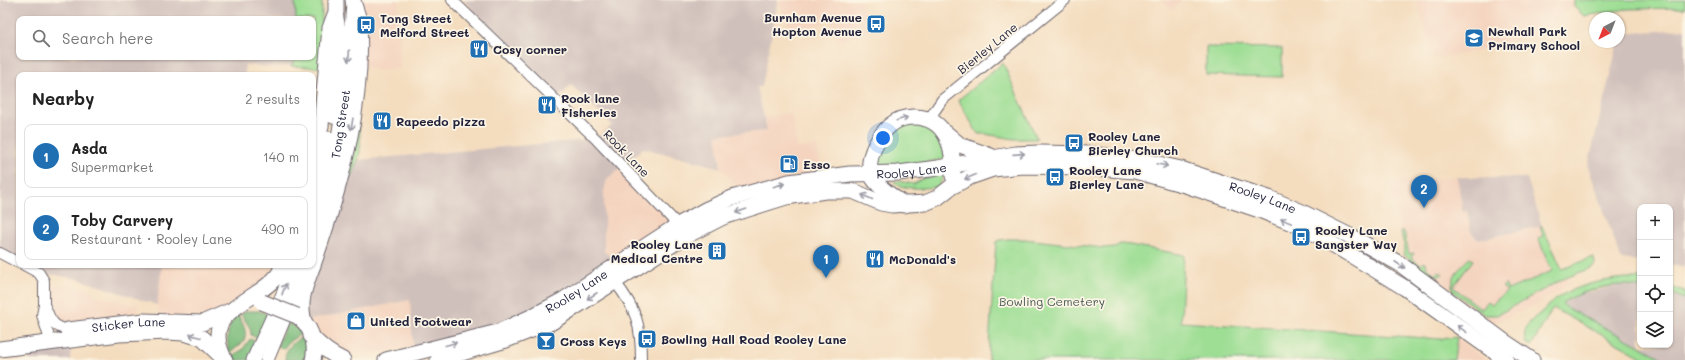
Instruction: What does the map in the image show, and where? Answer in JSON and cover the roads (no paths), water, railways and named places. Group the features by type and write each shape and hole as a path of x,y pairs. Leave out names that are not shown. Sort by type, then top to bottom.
{"highway":[{"path":"316,256 338,188 351,130 360,39 359,21 353,1"},
{"path":"316,150 321,126 330,28 336,6"},
{"name":"Rooley Lane","path":"905,205 875,181 870,174 870,158 873,150 882,134 892,122 908,116 929,119 940,127 945,133 951,149 953,166 951,187"},
{"path":"945,133 960,146 996,157"},
{"name":"Rooley Lane","path":"386,360 498,332 563,300 678,225 707,208 732,198 789,182 850,174 898,173 953,166 996,157 1039,153 1090,154 1145,161 1181,169 1269,198 1302,212 1354,238 1400,264 1499,338 1532,360"},
{"name":"Rooley Lane","path":"438,360 506,340 552,322 684,237 706,225 723,217 786,196 825,191 853,191 881,203 905,205 925,203 937,198 951,187 970,177 993,169 1023,166 1083,166 1135,171 1185,185 1262,211 1307,229 1405,288 1506,360"},
{"path":"883,188 888,179 898,173"},
{"path":"225,360 219,345 219,330 224,317 230,311 267,286 278,276 281,268"},
{"path":"300,319 302,314 304,291 312,268"},
{"path":"244,301 262,302 300,319 311,336 320,346 333,356 343,360"},
{"name":"Sticker Lane","path":"50,340 69,330 144,321 194,324 202,323 230,311"},
{"name":"Sticker Lane","path":"0,348 27,345 50,340 137,332 183,333 202,338 225,360"},
{"path":"311,336 314,345 312,360"}],"main road":[{"name":"Tong Street","path":"316,233 334,164 347,79 353,1"},
{"name":"Tong Street","path":"316,196 334,113 339,30 336,6"},
{"path":"262,356 292,268"},
{"path":"262,356 305,268"}],"street":[{"name":"Rook Lane","path":"452,0 596,139 678,225"},
{"name":"Bierley Lane","path":"929,119 942,100 1065,0"},
{"path":"0,253 16,261"},
{"path":"31,268 35,270 43,278 45,284 42,315 50,340"},
{"path":"615,282 633,308 638,322 641,338 641,360"},
{"path":"44,304 51,321 61,329 69,330"}],"place":[{"name":"Burnham Avenue Hopton Avenue","path":"876,24"},
{"name":"Tong Street Melford Street","path":"366,25"},
{"name":"Newhall Park Primary School","path":"1474,38"},
{"name":"Cosy corner","path":"479,49"},
{"name":"Rook lane Fisheries","path":"547,105"},
{"name":"Rapeedo pizza","path":"382,121"},
{"name":"Rooley Lane Bierley Church","path":"1074,143"},
{"name":"Esso","path":"789,164"},
{"name":"Rooley Lane Bierley Lane","path":"1055,177"},
{"name":"Toby Carvery","path":"1424,208"},
{"name":"Rooley Lane Sangster Way","path":"1301,237"},
{"name":"Rooley Lane Medical Centre","path":"717,251"},
{"name":"McDonald's","path":"875,259"},
{"name":"Asda","path":"826,278"},
{"name":"United Footwear","path":"356,321"},
{"name":"Bowling Hall Road Rooley Lane","path":"647,339"},
{"name":"Cross Keys","path":"546,341"}],"park label":[{"name":"Bowling Cemetery","path":"1052,301"}]}
